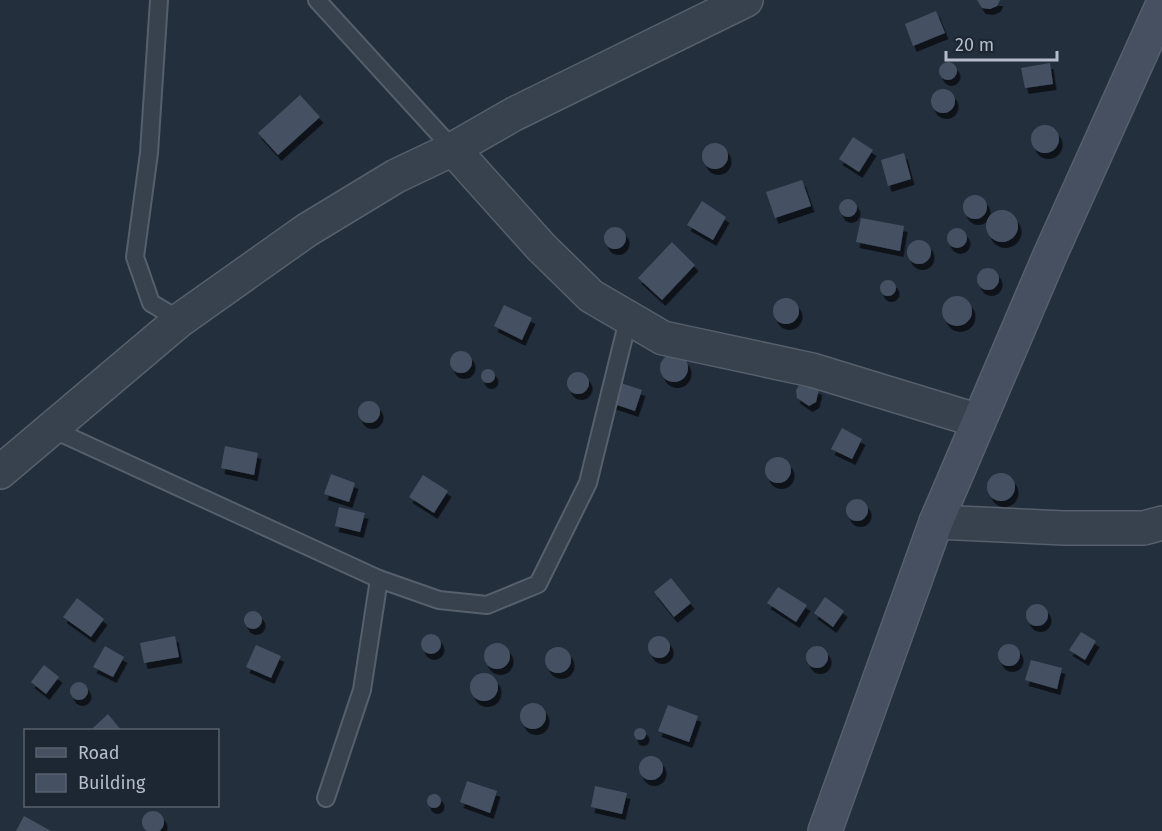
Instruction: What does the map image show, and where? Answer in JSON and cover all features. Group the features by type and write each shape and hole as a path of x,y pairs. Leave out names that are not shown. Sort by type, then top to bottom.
{"street":[{"path":"0,472 180,321 307,230 396,176 453,149 514,114 746,0"},
{"path":"825,831 936,522 1050,255 1162,6"},
{"path":"453,149 541,247 591,296 628,320 663,338 812,370 979,421"},
{"path":"936,522 1064,528 1144,528 1162,524"}],"lane":[{"path":"159,0 149,153 135,257 151,303 180,321"},
{"path":"317,0 453,149"},
{"path":"52,429 379,579 439,600 487,605 538,584 588,483 628,320"},
{"path":"326,798 362,690 379,579"}],"building":[{"path":"977,0 1000,0 997,6 990,9 982,8"},
{"path":"936,11 945,33 913,46 905,24"},
{"path":"948,62 954,65 957,71 954,77 948,80 942,77 939,71 942,65"},
{"path":"1050,63 1053,84 1025,88 1021,68"},
{"path":"943,89 952,92 955,101 952,110 943,113 934,110 931,101 934,92"},
{"path":"300,95 320,117 278,155 258,133"},
{"path":"1045,125 1055,129 1059,139 1055,149 1045,153 1035,149 1031,139 1035,129"},
{"path":"853,137 873,150 859,172 839,159"},
{"path":"715,143 725,146 728,156 725,166 715,169 705,166 702,156 705,146"},
{"path":"904,153 911,179 888,186 881,160"},
{"path":"802,180 811,206 775,218 766,192"},
{"path":"975,195 983,199 987,207 983,215 975,219 967,215 963,207 967,199"},
{"path":"844,199 852,199 857,204 855,215 844,217 839,212 839,204"},
{"path":"702,201 726,217 713,240 687,225"},
{"path":"1002,210 1014,214 1018,226 1014,238 1002,242 990,238 986,226 990,214"},
{"path":"861,218 904,226 900,251 856,242"},
{"path":"615,227 623,230 626,238 623,246 615,249 607,246 604,238 607,230"},
{"path":"957,228 964,231 967,238 964,245 957,248 950,245 947,238 950,231"},
{"path":"919,240 928,243 931,252 928,261 919,264 910,261 907,252 910,243"},
{"path":"672,242 695,265 662,300 638,278"},
{"path":"984,268 992,268 999,275 999,283 992,290 984,290 977,283 977,275"},
{"path":"885,280 891,280 896,288 894,294 885,296 880,291 880,285"},
{"path":"957,296 968,300 972,311 968,322 957,326 946,322 942,311 946,300"},
{"path":"786,298 795,302 799,311 795,320 786,324 777,320 773,311 777,302"},
{"path":"504,305 532,318 522,340 494,326"},
{"path":"457,351 465,351 472,358 472,366 465,373 457,373 450,366 450,358"},
{"path":"674,354 684,358 688,368 684,378 674,382 664,378 660,368 664,358"},
{"path":"488,369 493,371 495,376 493,381 488,383 483,381 481,376 483,371"},
{"path":"578,372 586,375 589,383 586,391 578,394 570,391 567,383 570,375"},
{"path":"615,381 642,390 635,411 608,402"},
{"path":"800,384 819,389 816,402 809,406 797,398 796,390"},
{"path":"369,401 377,404 380,412 377,420 369,423 361,420 358,412 361,404"},
{"path":"842,428 862,439 852,459 831,449"},
{"path":"225,446 258,453 254,475 221,468"},
{"path":"778,457 787,461 791,470 787,479 778,483 769,479 765,470 769,461"},
{"path":"1001,473 1011,477 1015,487 1011,497 1001,501 991,497 987,487 991,477"},
{"path":"331,474 355,483 349,502 324,494"},
{"path":"423,475 448,491 434,513 409,497"},
{"path":"857,499 865,502 868,510 865,518 857,521 849,518 846,510 849,502"},
{"path":"339,507 365,513 360,532 335,526"},
{"path":"671,578 691,603 674,617 654,592"},
{"path":"778,587 807,605 796,622 767,603"},
{"path":"825,597 844,611 833,627 814,613"},
{"path":"77,598 104,619 91,637 63,617"},
{"path":"1037,604 1045,607 1048,615 1045,623 1037,626 1029,623 1026,615 1029,607"},
{"path":"253,611 259,614 262,620 259,626 253,629 247,626 244,620 247,614"},
{"path":"1081,632 1096,641 1085,660 1069,650"},
{"path":"431,634 438,637 441,644 438,651 431,654 424,651 421,644 424,637"},
{"path":"175,636 179,657 144,663 140,643"},
{"path":"659,636 667,639 670,647 667,655 659,658 651,655 648,647 651,639"},
{"path":"497,643 506,647 510,656 506,665 497,669 488,665 484,656 488,647"},
{"path":"1009,644 1017,647 1020,655 1017,663 1009,666 1001,663 998,655 1001,647"},
{"path":"256,645 281,656 271,678 246,667"},
{"path":"105,646 124,657 113,677 93,667"},
{"path":"817,646 825,649 828,657 825,665 817,668 809,665 806,657 809,649"},
{"path":"558,647 567,651 571,660 567,669 558,673 549,669 545,660 549,651"},
{"path":"1031,660 1062,668 1057,689 1025,680"},
{"path":"44,665 59,677 46,694 31,682"},
{"path":"484,673 494,677 498,687 494,697 484,701 474,697 470,687 474,677"},
{"path":"79,682 85,685 88,691 85,697 79,700 73,697 70,691 73,685"},
{"path":"533,703 542,707 546,716 542,725 533,729 524,725 520,716 524,707"},
{"path":"668,705 698,716 689,742 658,731"},
{"path":"108,714 120,729 94,729"},
{"path":"642,728 646,734 642,740 638,740 634,732"},
{"path":"651,756 659,760 663,768 659,776 651,780 643,776 639,768 643,760"},
{"path":"467,781 497,791 490,813 460,802"},
{"path":"595,786 627,793 622,814 591,807"},
{"path":"434,794 439,796 441,801 439,806 434,808 429,806 427,801 429,796"},
{"path":"153,811 161,814 163,818 161,830 149,832 145,830 142,822 145,814"},
{"path":"24,816 51,831 16,831"}]}
